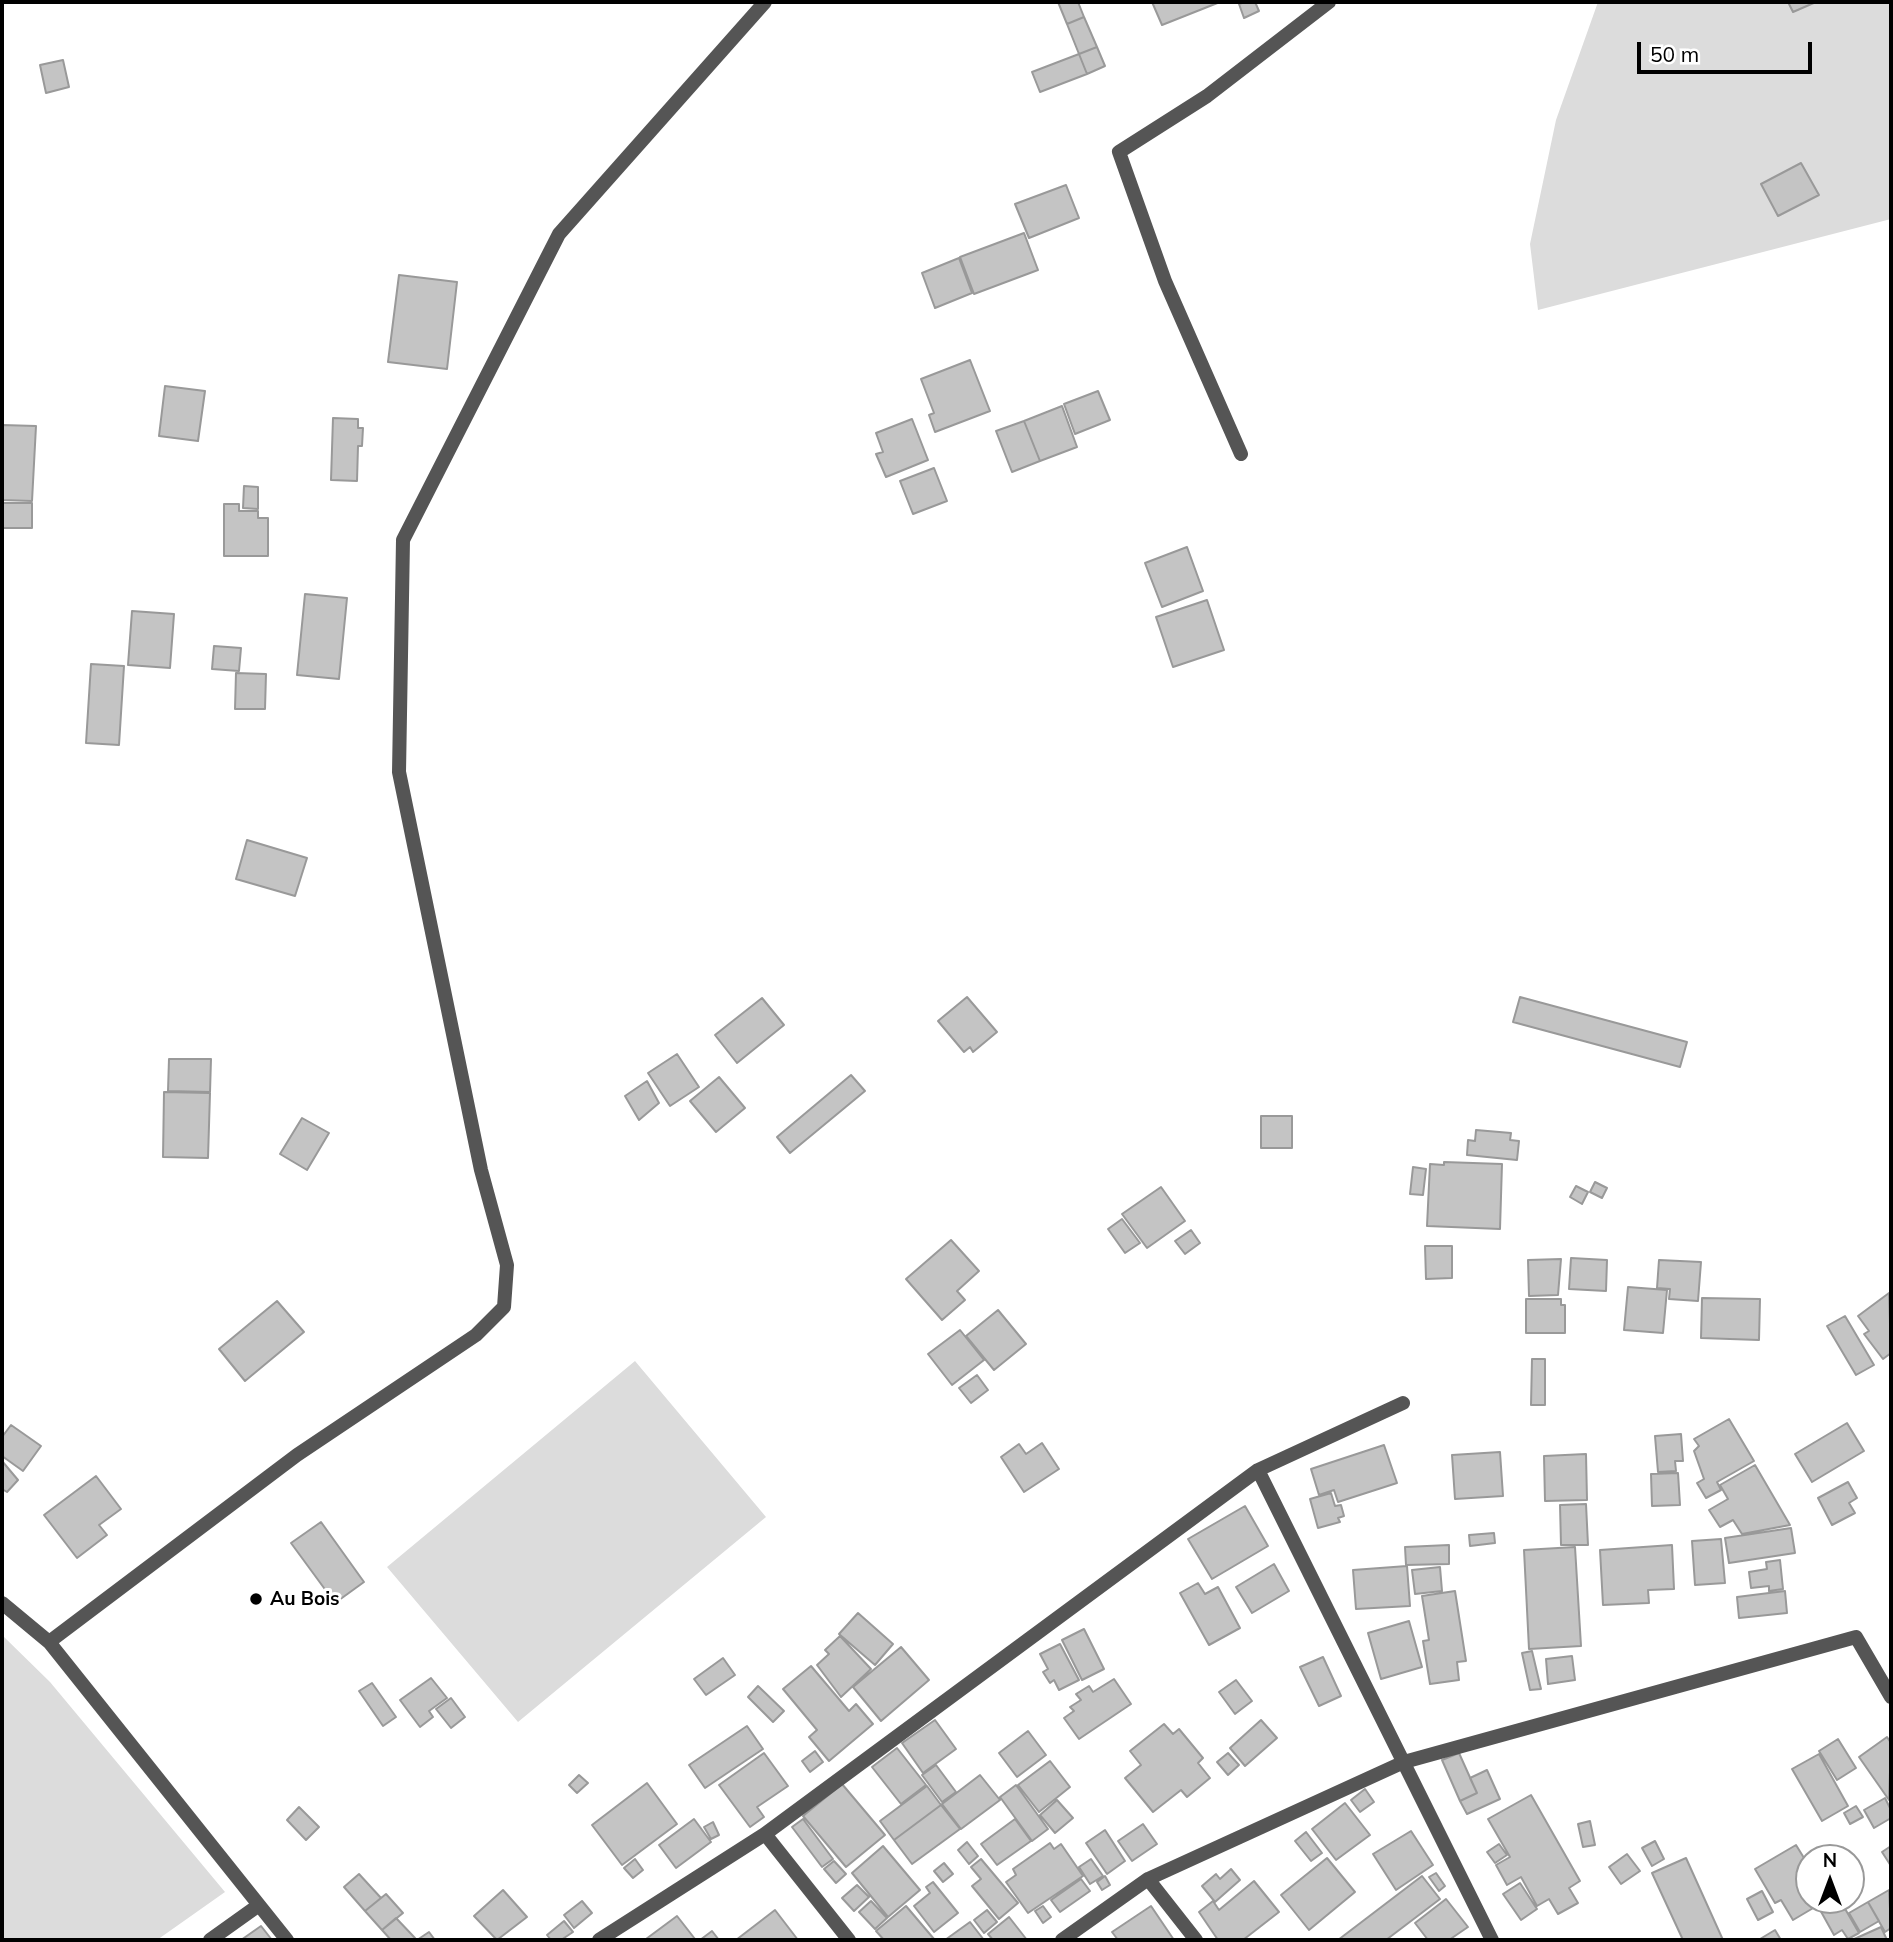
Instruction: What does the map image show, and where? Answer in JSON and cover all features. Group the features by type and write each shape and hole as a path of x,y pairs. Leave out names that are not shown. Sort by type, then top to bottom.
{"street":[{"path":"49,1642 297,1455 476,1335 504,1307 507,1265 481,1170 399,772 403,540 559,234 765,2"},
{"path":"1241,454 1165,281 1119,152 1207,96 1329,2"},
{"path":"599,1940 765,1834 1258,1470 1403,1403"},
{"path":"1258,1470 1492,1940"},
{"path":"2,1603 49,1642 287,1940"},
{"path":"1062,1940 1148,1879 1405,1762 1856,1637 1891,1697"},
{"path":"765,1834 849,1940"},
{"path":"1148,1879 1196,1940"},
{"path":"210,1940 259,1905"}],"shaded area":[{"path":"1598,2 1891,2 1891,219 1538,310 1530,244 1556,120"},
{"path":"635,1361 766,1517 518,1722 387,1567"},
{"path":"2,1635 50,1682 225,1892 157,1940 2,1940"}],"building":[{"path":"1058,2 1078,2 1084,17 1067,24"},
{"path":"1152,2 1220,2 1162,25"},
{"path":"1255,2 1259,11 1244,18 1239,4"},
{"path":"1788,2 1816,2 1793,12"},
{"path":"1084,17 1097,47 1079,54 1067,24"},
{"path":"1097,47 1105,66 1087,74 1079,54"},
{"path":"1079,54 1087,74 1040,92 1032,72"},
{"path":"63,60 69,87 46,93 40,65"},
{"path":"1801,163 1819,195 1778,216 1761,184"},
{"path":"1066,185 1079,218 1029,238 1015,204"},
{"path":"1024,233 1038,270 974,294 960,257"},
{"path":"959,258 972,293 935,308 922,273"},
{"path":"399,275 457,282 447,369 388,362"},
{"path":"970,360 990,411 935,432 929,415 934,413 921,379"},
{"path":"165,386 205,391 198,441 159,436"},
{"path":"1098,391 1110,420 1075,434 1064,404"},
{"path":"1062,406 1077,447 1040,461 1024,421"},
{"path":"333,418 358,419 358,428 363,428 362,446 358,446 357,481 331,480"},
{"path":"912,419 928,460 886,477 876,454 883,452 876,433"},
{"path":"1024,421 1040,461 1012,472 996,431"},
{"path":"2,425 36,426 32,501 2,500"},
{"path":"934,468 947,501 913,514 900,481"},
{"path":"244,486 258,487 258,509 243,508"},
{"path":"2,503 32,503 32,528 2,528"},
{"path":"224,504 239,504 239,511 258,511 258,518 268,518 268,556 224,556"},
{"path":"1187,547 1203,591 1162,607 1145,563"},
{"path":"305,594 347,598 339,679 297,675"},
{"path":"1207,600 1224,650 1173,667 1156,617"},
{"path":"132,611 174,614 170,668 128,665"},
{"path":"214,646 241,648 239,671 212,669"},
{"path":"91,664 124,666 119,745 86,743"},
{"path":"236,673 266,674 265,709 235,709"},
{"path":"247,840 307,858 295,896 236,879"},
{"path":"967,997 997,1032 973,1052 970,1047 964,1052 938,1021"},
{"path":"1520,997 1687,1042 1680,1067 1513,1022"},
{"path":"762,998 784,1025 737,1063 715,1035"},
{"path":"677,1054 699,1087 670,1106 648,1073"},
{"path":"169,1059 211,1059 210,1092 168,1091"},
{"path":"851,1075 865,1091 790,1153 777,1137"},
{"path":"719,1077 745,1108 716,1132 690,1101"},
{"path":"647,1081 659,1103 639,1120 625,1096"},
{"path":"164,1092 210,1093 208,1158 163,1157"},
{"path":"1261,1116 1292,1116 1292,1148 1261,1148"},
{"path":"302,1118 329,1133 307,1170 280,1154"},
{"path":"1476,1130 1511,1133 1510,1140 1519,1141 1517,1160 1467,1155 1468,1140 1475,1141"},
{"path":"1444,1162 1502,1164 1500,1229 1427,1226 1430,1164 1444,1165"},
{"path":"1413,1167 1426,1169 1423,1195 1410,1194"},
{"path":"1595,1182 1607,1188 1602,1198 1590,1192"},
{"path":"1576,1186 1588,1192 1582,1204 1570,1197"},
{"path":"1161,1187 1185,1221 1147,1248 1122,1214"},
{"path":"1122,1219 1140,1243 1125,1253 1108,1229"},
{"path":"1191,1230 1200,1243 1185,1254 1175,1241"},
{"path":"951,1240 979,1271 957,1291 965,1300 942,1320 906,1279"},
{"path":"1425,1246 1452,1246 1452,1278 1426,1279"},
{"path":"1571,1258 1607,1260 1606,1291 1569,1289"},
{"path":"1561,1259 1558,1295 1529,1296 1528,1260"},
{"path":"1659,1260 1701,1262 1698,1301 1669,1299 1670,1289 1657,1288"},
{"path":"1628,1287 1667,1290 1663,1333 1624,1330"},
{"path":"1889,1293 1891,1353 1883,1359 1864,1334 1869,1331 1858,1316"},
{"path":"1702,1298 1760,1299 1759,1340 1701,1338"},
{"path":"1526,1299 1561,1299 1561,1305 1565,1305 1565,1333 1526,1333"},
{"path":"277,1301 304,1332 245,1381 219,1349"},
{"path":"998,1310 1026,1344 994,1370 966,1336"},
{"path":"1845,1316 1874,1365 1856,1375 1827,1326"},
{"path":"960,1330 984,1360 952,1385 928,1354"},
{"path":"1532,1359 1545,1359 1545,1405 1531,1405"},
{"path":"977,1375 988,1390 971,1403 959,1388"},
{"path":"1729,1419 1754,1461 1717,1482 1721,1490 1706,1498 1697,1483 1704,1479 1694,1451 1699,1446 1694,1439"},
{"path":"1847,1423 1864,1451 1812,1482 1795,1454"},
{"path":"11,1425 41,1446 23,1471 2,1456 2,1437"},
{"path":"1681,1434 1683,1461 1675,1461 1676,1471 1658,1472 1655,1436"},
{"path":"1042,1443 1059,1469 1024,1492 1001,1457 1019,1444 1026,1454"},
{"path":"1384,1445 1397,1483 1338,1502 1334,1490 1319,1495 1311,1469"},
{"path":"1500,1452 1503,1496 1455,1499 1452,1455"},
{"path":"1586,1454 1587,1500 1545,1501 1544,1456"},
{"path":"2,1461 18,1480 7,1492 2,1489"},
{"path":"1755,1465 1790,1525 1742,1534 1733,1520 1720,1527 1709,1510 1728,1499 1720,1485"},
{"path":"1678,1473 1680,1505 1652,1506 1651,1474"},
{"path":"96,1476 121,1509 99,1525 107,1535 77,1558 44,1515"},
{"path":"1848,1482 1857,1498 1849,1503 1855,1513 1832,1525 1818,1498"},
{"path":"1331,1493 1335,1506 1341,1505 1344,1516 1338,1518 1340,1522 1318,1528 1310,1499"},
{"path":"1586,1504 1588,1545 1561,1545 1560,1505"},
{"path":"1245,1506 1268,1546 1212,1579 1188,1539"},
{"path":"321,1522 364,1582 335,1603 291,1543"},
{"path":"1791,1528 1795,1553 1729,1563 1725,1538"},
{"path":"1494,1533 1495,1543 1470,1546 1469,1535"},
{"path":"1721,1539 1725,1583 1695,1585 1692,1541"},
{"path":"1449,1545 1449,1564 1406,1565 1405,1547"},
{"path":"1672,1545 1674,1589 1648,1590 1649,1603 1603,1605 1600,1550"},
{"path":"1575,1547 1581,1646 1529,1649 1524,1550"},
{"path":"1780,1560 1783,1589 1769,1591 1769,1586 1751,1588 1749,1572 1767,1569 1766,1562"},
{"path":"1274,1564 1289,1591 1252,1613 1236,1587"},
{"path":"1407,1566 1410,1606 1356,1609 1353,1570"},
{"path":"1440,1567 1442,1591 1415,1594 1412,1570"},
{"path":"1198,1583 1205,1594 1218,1587 1240,1628 1209,1645 1180,1593"},
{"path":"1455,1591 1466,1661 1457,1662 1459,1680 1430,1684 1423,1641 1429,1640 1422,1596"},
{"path":"1785,1591 1787,1613 1739,1618 1737,1597"},
{"path":"858,1613 893,1644 875,1665 839,1634"},
{"path":"1409,1621 1422,1667 1381,1679 1368,1633"},
{"path":"1084,1629 1104,1669 1082,1680 1062,1640"},
{"path":"840,1636 871,1669 841,1697 817,1665 829,1654 825,1650"},
{"path":"1060,1644 1079,1680 1059,1690 1054,1680 1050,1683 1043,1672 1048,1669 1040,1654"},
{"path":"901,1647 929,1680 881,1721 853,1687"},
{"path":"1532,1651 1541,1689 1530,1690 1522,1653"},
{"path":"1572,1656 1575,1680 1548,1684 1546,1659"},
{"path":"1323,1657 1341,1696 1319,1706 1300,1667"},
{"path":"723,1658 735,1675 706,1695 694,1679"},
{"path":"811,1666 849,1711 856,1704 873,1724 829,1761 809,1737 817,1730 783,1689"},
{"path":"431,1678 447,1698 429,1711 433,1717 420,1727 400,1700"},
{"path":"1114,1679 1131,1704 1079,1739 1064,1718 1074,1711 1070,1707 1081,1700 1076,1694 1089,1686 1093,1692"},
{"path":"1236,1680 1252,1701 1235,1714 1219,1692"},
{"path":"372,1683 396,1717 383,1726 359,1691"},
{"path":"758,1686 784,1711 773,1722 748,1697"},
{"path":"451,1698 465,1717 451,1728 436,1709"},
{"path":"935,1720 956,1749 923,1773 902,1743"},
{"path":"1261,1720 1277,1738 1245,1766 1230,1748"},
{"path":"1164,1724 1173,1734 1179,1729 1203,1758 1198,1763 1210,1778 1187,1797 1181,1790 1153,1812 1125,1778 1141,1765 1130,1751"},
{"path":"747,1726 763,1749 705,1788 689,1765"},
{"path":"1028,1731 1046,1755 1017,1777 999,1753"},
{"path":"1887,1737 1891,1743 1889,1800 1859,1757"},
{"path":"1838,1739 1856,1768 1837,1780 1819,1751"},
{"path":"897,1748 926,1785 901,1804 872,1767"},
{"path":"815,1751 823,1762 810,1772 802,1761"},
{"path":"764,1753 788,1786 757,1807 764,1817 750,1827 719,1785"},
{"path":"1228,1753 1239,1765 1228,1775 1217,1762"},
{"path":"1459,1753 1477,1793 1460,1801 1442,1760"},
{"path":"1819,1754 1848,1806 1822,1821 1792,1769"},
{"path":"1050,1761 1070,1787 1039,1812 1018,1785"},
{"path":"936,1765 956,1792 942,1802 922,1775"},
{"path":"1487,1770 1500,1799 1467,1814 1460,1801 1477,1793 1470,1778"},
{"path":"579,1775 588,1783 577,1793 569,1785"},
{"path":"980,1775 1000,1800 961,1829 942,1804"},
{"path":"647,1783 677,1824 622,1865 592,1825"},
{"path":"842,1784 885,1835 846,1867 803,1816"},
{"path":"1016,1785 1048,1829 1032,1841 1000,1797"},
{"path":"927,1786 941,1805 894,1840 880,1821"},
{"path":"1365,1789 1374,1802 1360,1812 1351,1800"},
{"path":"1531,1795 1580,1881 1569,1888 1578,1903 1558,1914 1549,1899 1537,1906 1521,1877 1507,1885 1496,1865 1510,1857 1488,1819"},
{"path":"1885,1798 1891,1810 1891,1818 1874,1828 1864,1810"},
{"path":"1057,1800 1073,1818 1055,1833 1040,1815"},
{"path":"1345,1803 1370,1835 1336,1860 1312,1829"},
{"path":"941,1805 960,1829 912,1864 894,1840"},
{"path":"1856,1806 1863,1817 1850,1824 1844,1813"},
{"path":"299,1807 319,1827 306,1840 287,1820"},
{"path":"694,1819 711,1842 676,1868 659,1845"},
{"path":"803,1819 833,1859 822,1867 792,1827"},
{"path":"1015,1819 1031,1841 997,1865 981,1844"},
{"path":"1590,1821 1595,1845 1583,1847 1578,1824"},
{"path":"713,1822 719,1835 711,1839 704,1827"},
{"path":"1143,1824 1157,1844 1132,1861 1118,1841"},
{"path":"1105,1830 1125,1861 1107,1874 1086,1843"},
{"path":"1411,1831 1433,1865 1396,1890 1373,1854"},
{"path":"1306,1832 1322,1853 1311,1861 1295,1841"},
{"path":"1655,1841 1664,1859 1652,1866 1642,1848"},
{"path":"967,1842 978,1856 969,1864 958,1850"},
{"path":"1050,1843 1054,1849 1061,1844 1083,1876 1028,1913 1006,1882 1016,1875 1013,1869"},
{"path":"1499,1844 1507,1855 1495,1863 1487,1852"},
{"path":"883,1846 920,1890 888,1917 852,1873"},
{"path":"1795,1846 1795,1914 1803,1914 1793,1920 1781,1900 1775,1903 1755,1869"},
{"path":"1891,1846 1891,1866 1882,1852"},
{"path":"1627,1854 1640,1871 1621,1884 1609,1867"},
{"path":"1327,1858 1355,1892 1309,1930 1281,1895"},
{"path":"1686,1858 1723,1940 1683,1940 1652,1873"},
{"path":"635,1859 643,1870 633,1878 624,1868"},
{"path":"981,1859 1018,1903 999,1919 972,1886 981,1879 971,1867"},
{"path":"1091,1859 1103,1876 1090,1884 1079,1867"},
{"path":"834,1861 846,1874 836,1883 824,1869"},
{"path":"944,1863 953,1874 943,1882 934,1871"},
{"path":"1231,1869 1240,1880 1215,1902 1202,1886 1216,1874 1220,1879"},
{"path":"1436,1873 1445,1886 1439,1891 1429,1877"},
{"path":"359,1874 381,1898 365,1911 344,1887"},
{"path":"1105,1876 1110,1885 1102,1890 1097,1882"},
{"path":"1422,1876 1440,1899 1386,1940 1338,1940"},
{"path":"1081,1879 1090,1891 1060,1912 1051,1900"},
{"path":"1254,1881 1279,1912 1243,1940 1218,1940 1199,1912 1213,1901 1219,1910"},
{"path":"933,1882 958,1913 934,1932 914,1906 930,1893 926,1887"},
{"path":"1520,1883 1537,1909 1521,1920 1503,1894"},
{"path":"857,1885 869,1897 854,1911 842,1898"},
{"path":"503,1890 527,1917 497,1940 474,1916"},
{"path":"1889,1890 1891,1928 1885,1932 1868,1902"},
{"path":"1762,1891 1773,1912 1758,1920 1747,1899"},
{"path":"386,1894 403,1913 382,1930 365,1911"},
{"path":"1446,1899 1468,1927 1449,1940 1428,1940 1415,1923"},
{"path":"582,1901 592,1913 574,1928 564,1915"},
{"path":"871,1901 887,1918 875,1929 859,1912"},
{"path":"1868,1902 1879,1921 1860,1932 1850,1914 1865,1914 1865,1904"},
{"path":"906,1906 934,1939 884,1940 876,1931"},
{"path":"1043,1906 1051,1917 1043,1923 1035,1911"},
{"path":"1151,1906 1174,1940 1118,1940 1112,1932"},
{"path":"775,1910 798,1940 736,1940"},
{"path":"987,1910 997,1922 984,1933 974,1920"},
{"path":"1822,1914 1848,1914 1859,1933 1848,1939 1842,1930 1834,1935"},
{"path":"677,1916 695,1939 646,1939"},
{"path":"1009,1917 1027,1940 993,1940 988,1934"},
{"path":"396,1918 415,1938 413,1940 391,1940 382,1930"},
{"path":"564,1921 573,1932 561,1940 551,1940 547,1935"},
{"path":"970,1922 984,1940 945,1940"},
{"path":"261,1926 272,1940 241,1940"},
{"path":"1881,1927 1887,1940 1852,1940"},
{"path":"1775,1930 1781,1940 1760,1939"},
{"path":"712,1931 719,1940 700,1940"},
{"path":"429,1932 435,1940 417,1940"}],"place":[{"name":"Au Bois","path":"256,1599"}]}
